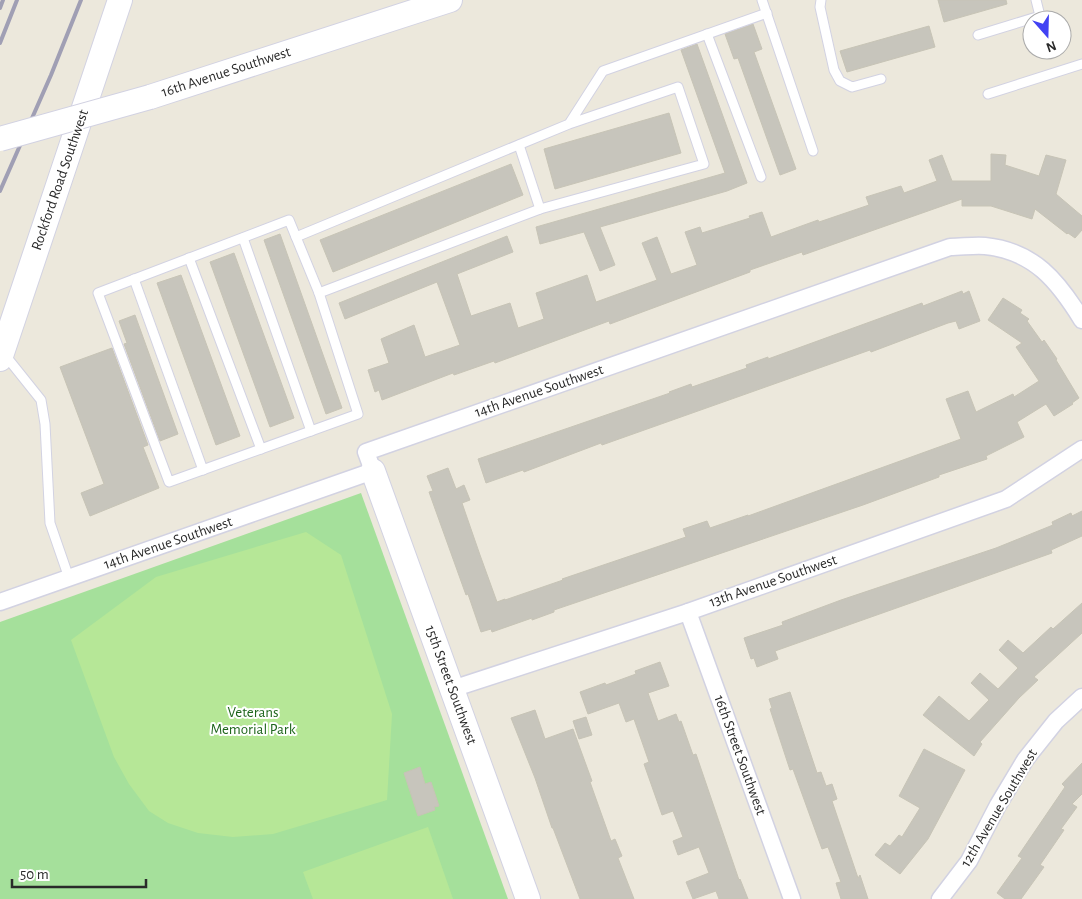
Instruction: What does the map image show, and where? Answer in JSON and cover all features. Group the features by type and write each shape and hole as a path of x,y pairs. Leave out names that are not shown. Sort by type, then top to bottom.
{"street":[{"name":"Rockford Road Southwest","path":"1,356 120,0"},
{"name":"16th Avenue Southwest","path":"0,139 150,97 450,0"},
{"name":"14th Avenue Southwest","path":"0,602 373,471 366,452 950,247 985,246 1016,252 1046,271 1070,300 1082,320"},
{"name":"13th Avenue Southwest","path":"452,688 688,612 1006,499 1082,449"},
{"name":"15th Street Southwest","path":"373,471 528,899"},
{"name":"16th Street Southwest","path":"688,612 792,899"},
{"name":"12th Avenue Southwest","path":"940,899 969,861 998,804 1025,760 1056,721 1082,697"}],"lane":[{"path":"762,0 813,151"},
{"path":"821,0 820,7 834,70 840,81 852,86 881,79"},
{"path":"978,35 1040,16 1036,0"},
{"path":"569,124 603,71 767,13"},
{"path":"707,34 761,177"},
{"path":"988,94 1082,64"},
{"path":"296,237 569,124 678,87 704,164 540,209 319,293"},
{"path":"519,145 540,209"},
{"path":"289,220 296,237 319,293 358,414 169,482 98,293 289,220"},
{"path":"243,238 311,431"},
{"path":"189,258 261,449"},
{"path":"134,279 203,470"},
{"path":"1,356 41,400 46,424 50,523 69,578"}],"green space":[{"name":"Veterans Memorial Park","path":"361,493 508,899 0,899 0,622"},
{"path":"306,532 341,555 392,714 387,800 273,834 233,837 198,833 168,823 149,811 129,784 114,757 71,640 156,577"},
{"path":"428,827 453,899 313,899 303,872"}],"building":[{"path":"938,0 1006,0 1007,4 944,22"},
{"path":"753,24 762,49 754,52 796,169 780,175 738,58 734,59 725,34"},
{"path":"929,26 935,47 847,72 840,51"},
{"path":"697,44 747,183 727,191 600,227 615,265 600,271 584,232 540,244 536,227 725,173 681,50"},
{"path":"669,113 681,153 555,189 544,149"},
{"path":"991,154 1006,155 1005,165 1039,176 1046,155 1066,160 1056,194 1082,216 1082,230 1075,238 1035,209 1032,219 991,206 962,206 962,199 803,255 802,252 750,270 750,272 610,324 609,321 495,363 494,361 454,375 453,373 382,400 379,390 375,392 368,370 389,363 381,339 414,325 425,357 460,345 437,282 345,319 339,303 507,236 513,252 457,274 471,316 510,303 518,328 544,319 536,293 587,275 596,302 657,280 642,243 657,237 671,274 697,265 685,232 700,227 702,233 750,218 749,216 762,212 771,237 818,220 819,222 869,205 866,197 901,186 904,193 937,181 929,160 942,155 952,181 991,181"},
{"path":"511,164 523,195 333,272 320,240"},
{"path":"280,234 342,408 326,414 264,240"},
{"path":"234,253 294,418 270,427 210,262"},
{"path":"181,275 240,436 216,445 157,283"},
{"path":"962,291 963,294 969,291 980,321 959,329 956,321 948,323 871,352 870,350 602,445 601,443 524,472 523,470 486,483 478,459 670,393 691,384 692,387 747,368 746,365 768,357 768,359 922,303 923,306"},
{"path":"1003,298 1022,310 1020,313 1029,319 1027,321 1042,342 1044,340 1057,359 1079,398 1054,416 1046,404 1017,422 1024,437 986,456 987,459 939,475 939,477 863,505 554,610 554,612 532,620 532,618 492,632 491,629 481,632 429,492 433,491 427,476 448,468 456,489 464,485 470,500 462,503 480,555 497,602 505,600 686,537 683,529 707,521 710,528 748,516 961,439 946,399 968,391 976,412 1013,394 1014,397 1039,381 1016,347 1022,343 988,320"},
{"path":"135,315 178,434 160,441 124,344 127,343 119,321"},
{"path":"112,348 148,445 143,447 159,488 90,516 81,493 104,484 60,367"},
{"path":"1082,511 1082,536 1051,550 1052,553 775,651 778,659 757,667 754,658 751,659 744,638 783,625 782,622 841,600 996,548 1053,525 1052,522 1071,513 1072,516"},
{"path":"1082,603 1082,633 1034,677 1038,680 1019,698 980,742 982,744 974,756 923,715 939,696 969,721 989,700 971,683 980,673 998,689 1018,668 999,650 1008,640 1023,653 1051,627 1053,629"},
{"path":"660,662 669,686 648,693 658,721 676,714 679,722 681,721 693,755 696,754 739,880 748,899 719,899 716,891 693,899 686,882 709,873 699,847 678,855 673,841 683,837 673,811 662,815 644,764 649,762 634,719 626,722 619,703 588,714 580,692 636,674 635,671"},
{"path":"790,692 817,773 821,772 826,786 832,784 837,799 832,801 858,878 860,875 868,899 841,899 836,883 841,882 828,847 822,849 793,769 790,770 770,709 772,708 769,699"},
{"path":"535,710 545,739 573,729 611,841 615,839 622,856 618,858 634,899 580,899 511,718"},
{"path":"586,717 592,735 579,739 573,721"},
{"path":"924,749 965,770 928,839 900,874 875,855 885,843 890,846 899,835 902,837 920,808 899,796"},
{"path":"1082,763 1082,794 1072,804 1077,807 1061,829 1064,830 1040,865 1044,867 1021,899 1005,899 997,893 1022,858 1018,856 1065,787 1062,784"},
{"path":"420,767 425,784 431,782 439,806 434,807 435,810 418,816 404,773"}],"railway":[{"path":"0,8 3,0"},
{"path":"0,43 17,0"},
{"path":"0,191 51,75 81,0"}]}
